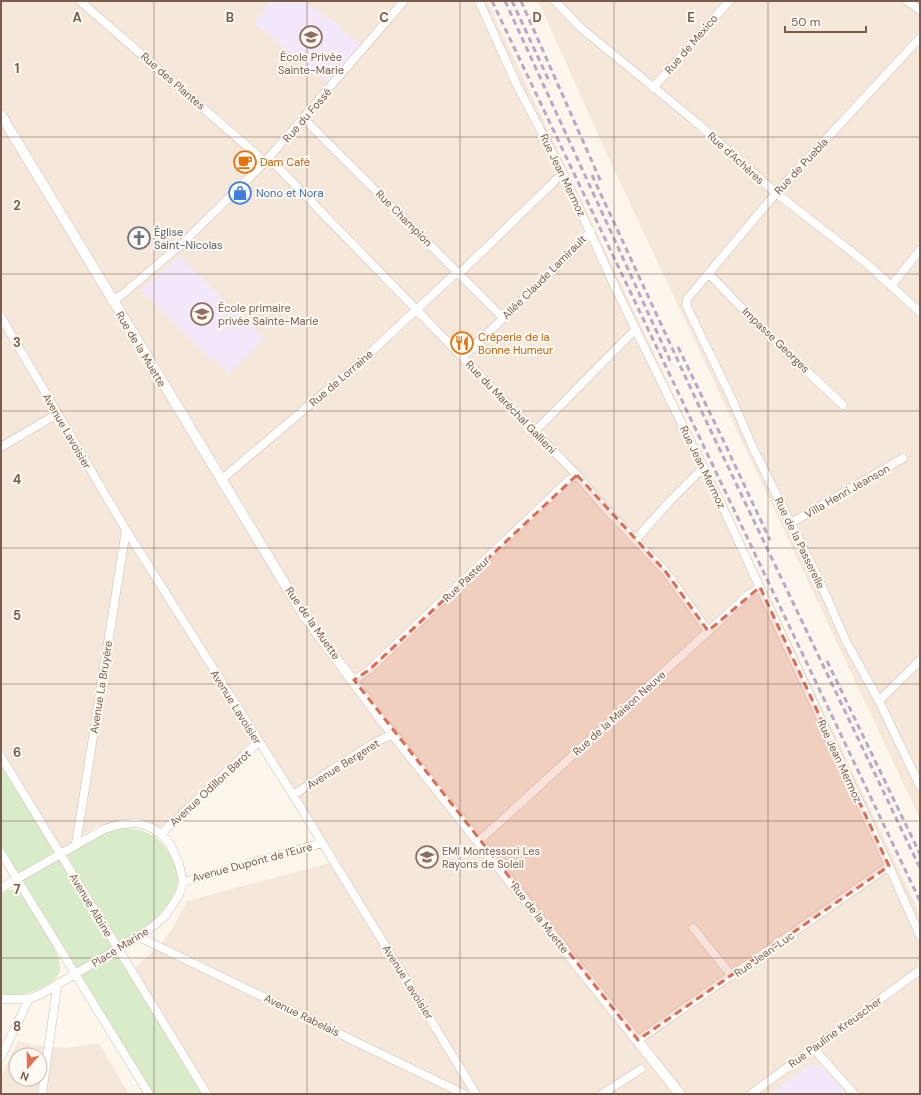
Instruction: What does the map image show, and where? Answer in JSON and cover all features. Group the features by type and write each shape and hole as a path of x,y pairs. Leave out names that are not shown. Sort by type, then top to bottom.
{"street":[{"name":"Rue des Plantes","path":"80,1 267,160"},
{"name":"Rue du Fossé","path":"112,301 123,294 184,242 267,160 404,1"},
{"name":"Rue Jean Mermoz","path":"479,1 517,85 563,173 636,328 704,467 920,936"},
{"name":"Rue d'Achères","path":"555,1 581,28 776,193 866,263 920,312"},
{"name":"Rue de Mexico","path":"653,88 729,1"},
{"path":"907,1 920,10"},
{"name":"Rue de Puebla","path":"687,299 776,193 920,38"},
{"name":"Rue de la Muette","path":"1,115 112,301 304,614 393,734 680,1094"},
{"name":"Rue Champion","path":"303,118 503,318"},
{"name":"Rue du Maréchal Gallieni","path":"267,160 417,310 577,475 603,506 666,572 708,631"},
{"name":"Rue de Lorraine","path":"221,480 359,363 458,273 563,173"},
{"name":"Allée Claude Lamirault","path":"463,357 574,250 591,231"},
{"path":"891,286 920,250"},
{"name":"Impasse Georges","path":"709,274 767,334 844,405"},
{"name":"Rue de la Passerelle","path":"687,299 686,305 731,397 753,448 816,572 846,640 879,701 920,786"},
{"name":"Avenue Lavoisier","path":"1,317 126,530 258,742 293,795 476,1094"},
{"path":"534,431 636,328"},
{"path":"1,447 57,414"},
{"name":"Villa Henri Jeanson","path":"791,524 903,458"},
{"path":"636,539 704,467"},
{"name":"Rue Pasteur","path":"354,680 369,670 568,481 577,475"},
{"name":"Avenue La Bruyère","path":"76,844 126,530"},
{"name":"Rue de la Maison Neuve","path":"479,841 748,594 760,587"},
{"path":"879,701 920,660"},
{"name":"Avenue Bergeret","path":"293,795 372,744 393,734"},
{"name":"Avenue Odillon Barot","path":"161,834 258,742"},
{"name":"Avenue Albine","path":"1,756 207,1094"},
{"path":"1,888 104,829 122,824 138,823 152,828 161,834 170,844 179,864 182,882"},
{"name":"Avenue Dupont de l'Eure","path":"182,882 322,843"},
{"path":"1,853 149,1094"},
{"name":"Rue Jean-Luc","path":"638,1040 889,866"},
{"name":"Place Marine","path":"2,1001 29,1000 57,987 140,937 165,916 178,895 182,882"},
{"path":"693,928 732,976"},
{"name":"Avenue Rabelais","path":"140,937 464,1094"},
{"name":"Rue Pauline Kreuscher","path":"751,1094 920,970"},
{"path":"42,1094 57,987"},
{"path":"1,1057 29,1000"},
{"path":"813,1048 854,1094"},
{"path":"602,1094 641,1069"}],"highlighted area":[{"path":"577,475 666,572 708,631 760,587 889,866 638,1040 354,680 369,670"}],"shaded area":[{"path":"1,1 487,1 920,914 920,1094 202,1094 129,973 159,946 172,929 187,901 333,862 260,739 246,747 162,831 131,824 97,826 58,852 1,756"},
{"name":"École Privée Sainte-Marie","path":"270,1 303,1 342,27 341,30 362,44 328,83 254,23"},
{"path":"538,1 920,1 920,819 610,161"},
{"name":"École primaire privée Sainte-Marie","path":"179,256 264,339 229,374 215,359 213,362 141,290"},
{"path":"18,1041 39,1046 66,1048 99,1043 129,1094 1,1094 1,1077 8,1062 8,1087 48,1087 48,1047 15,1047"},
{"path":"810,1064 821,1066 846,1094 770,1094"}],"green space":[{"path":"1,764 202,1094 153,1094 1,845"},
{"path":"121,828 136,829 148,833 159,840 172,858 177,869 178,880 176,890 164,909 138,933 120,944 66,854 104,834"},
{"path":"8,890 13,890 22,895 47,934 58,957 60,967 59,974 56,978 45,986 34,991 18,995 1,994 1,894"}],"railway":[{"path":"492,1 920,901"},
{"path":"505,1 672,365"},
{"path":"512,1 550,83"},
{"path":"521,1 601,182"},
{"path":"592,175 698,404 920,868"},
{"path":"678,347 770,540"},
{"path":"827,661 920,854"}],"place":[{"name":"École Privée Sainte-Marie","path":"311,37"},
{"name":"Dam Café","path":"245,162"},
{"name":"Nono et Nora","path":"240,193"},
{"name":"Église Saint-Nicolas","path":"139,238"},
{"name":"École primaire privée Sainte-Marie","path":"202,314"},
{"name":"Crêperie de la Bonne Humeur","path":"462,343"},
{"name":"EMI Montessori Les Rayons de Soleil","path":"427,857"}]}
